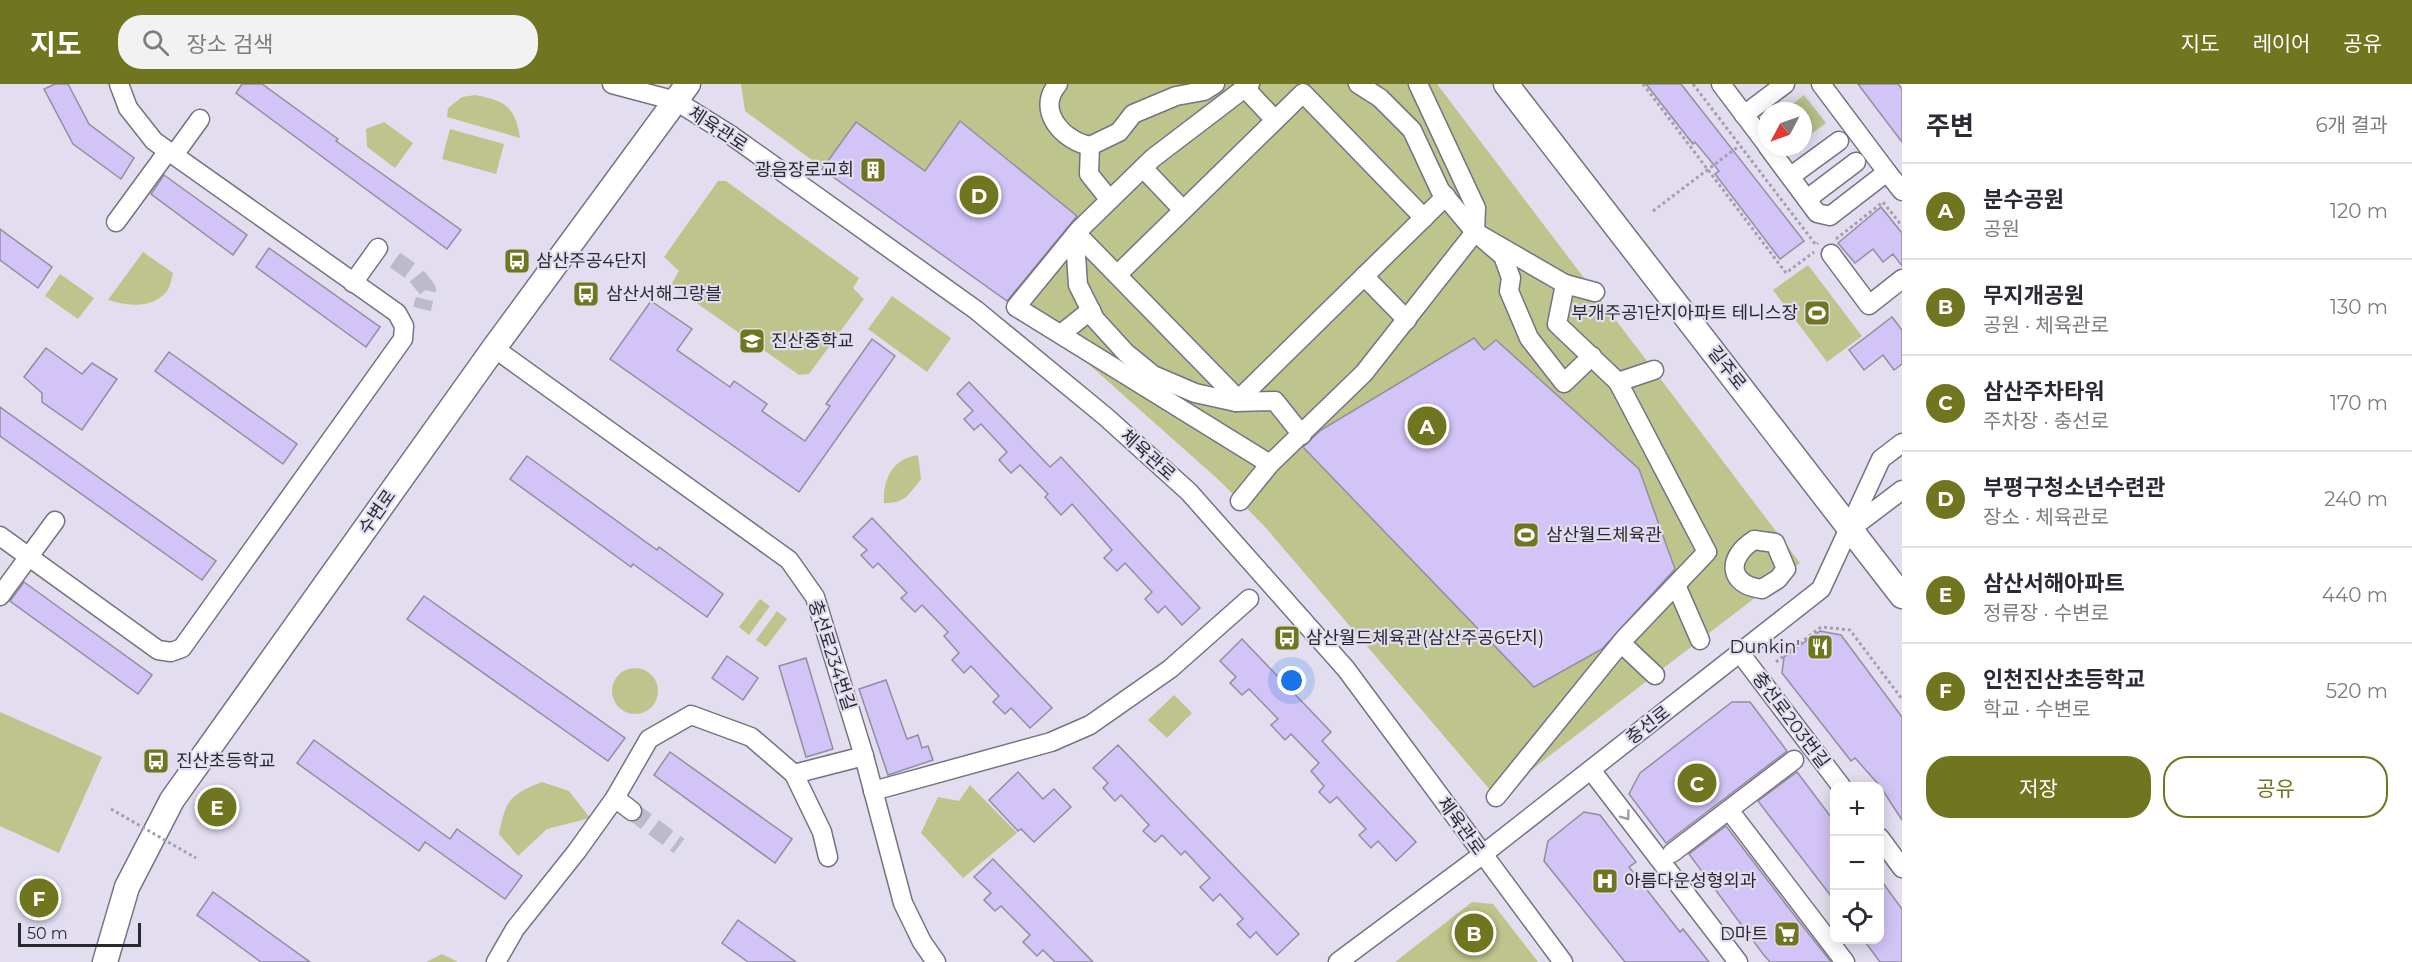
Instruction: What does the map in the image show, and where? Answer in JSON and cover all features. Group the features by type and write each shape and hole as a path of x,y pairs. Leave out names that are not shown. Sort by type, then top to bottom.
{"main road":[{"name":"길주로","path":"1506,84 1902,596"},
{"name":"수변로","path":"105,962 127,887 172,800 494,348 682,93"}],"street":[{"path":"0,536 158,650 171,652 182,648 403,339 404,326 397,313 154,141 128,108 119,84"},
{"name":"체육관로","path":"612,84 682,93 732,136 975,310 1106,417 1189,492 1347,669 1563,962"},
{"path":"1058,84 1049,105 1055,126 1068,139 1090,146 1119,132 1133,114 1176,96 1204,91 1215,84"},
{"path":"1358,84 1380,98 1413,130 1446,196 1475,232 1503,256 1511,278 1509,291 1529,338 1564,383 1592,356"},
{"path":"1240,501 1270,464 1364,373 1475,232 1476,208 1418,84"},
{"path":"1744,115 1785,84"},
{"path":"1821,84 1902,191"},
{"path":"1270,464 1016,307 1109,199 1143,168 1247,86 1275,120"},
{"path":"1727,86 1758,133"},
{"path":"1117,275 1275,120 1298,89 1424,218"},
{"path":"116,222 200,119"},
{"path":"1791,176 1839,141"},
{"path":"1090,146 1089,174 1109,199"},
{"path":"1776,156 1817,213 1830,216 1887,172"},
{"path":"1807,200 1856,162"},
{"path":"1143,168 1184,210"},
{"path":"1238,401 1446,196"},
{"path":"1475,232 1565,284 1595,292"},
{"path":"1080,233 1117,275 1238,401"},
{"path":"1080,233 1078,285 1095,319 1126,352 1153,375 1195,393 1238,401 1275,401 1302,435"},
{"path":"353,283 378,248"},
{"path":"1823,249 1869,305 1902,279"},
{"path":"1364,276 1407,321"},
{"path":"1565,284 1557,324 1618,382 1707,552 1734,562"},
{"path":"1061,334 1090,310"},
{"name":"충선로234번길","path":"494,348 789,560 815,597 864,756 903,903 922,942 936,962"},
{"path":"1618,382 1654,370"},
{"name":"충선로","path":"1338,962 1482,855 1821,589 1881,459 1902,443"},
{"path":"1851,528 1902,490"},
{"path":"0,596 55,521"},
{"path":"1496,796 1542,752 1622,643 1707,552"},
{"path":"1676,585 1700,640"},
{"path":"873,791 1051,742 1090,725 1170,669 1249,599"},
{"path":"1622,643 1655,675"},
{"name":"충선로203번길","path":"1740,653 1838,782"},
{"path":"504,959 515,929 577,851 615,798 649,739 691,715 751,736 795,774 822,832 828,857"},
{"path":"795,774 864,756"},
{"path":"1672,853 1794,760"},
{"path":"1591,770 1738,962"},
{"path":"615,798 632,811"},
{"path":"1729,810 1845,962"},
{"path":"1884,843 1902,868"}],"path":[{"path":"1643,84 1786,273 1819,249 1823,249"},
{"path":"1653,211 1739,146"},
{"path":"1776,662 1821,627 1850,630 1902,699"},
{"path":"111,809 196,858"}],"green space":[{"path":"741,84 1437,84 1800,563 1496,797 1266,528 1221,482 1048,328 891,218 745,111"},
{"path":"475,95 494,100 507,107 515,119 520,138 447,117 448,108 462,97"},
{"path":"1804,95 1810,102 1795,102"},
{"path":"1812,105 1826,123 1812,133"},
{"path":"384,122 413,143 395,168 367,147 366,129"},
{"path":"450,129 504,144 496,174 442,159"},
{"path":"718,181 726,181 859,278 853,288 864,299 809,374 799,375 671,285 679,271 664,257"},
{"path":"143,252 173,273 167,291 155,301 147,303 131,305 108,300"},
{"name":"부개주공1단지아파트 테니스장","path":"1808,265 1862,336 1827,362 1773,290"},
{"path":"60,274 94,298 78,319 45,296"},
{"path":"892,296 951,338 927,372 868,329"},
{"path":"918,455 921,479 902,500 884,503 885,486 891,472 902,461"},
{"path":"760,599 770,606 749,635 739,627"},
{"path":"777,611 787,619 766,647 756,640"},
{"path":"635,668 651,675 658,691 651,707 635,714 619,707 612,691 619,675"},
{"path":"1174,695 1192,713 1167,738 1148,720"},
{"path":"0,712 102,757 59,853 0,826"},
{"path":"542,782 569,791 590,818 547,829 518,856 499,834 504,813 516,795"},
{"path":"970,785 1017,833 963,878 921,833 938,797 959,801"},
{"path":"1472,902 1493,904 1538,962 1395,962"},
{"path":"442,954 458,962 426,962"}],"building":[{"path":"55,84 68,84 89,124 134,158 121,179 73,144 44,89"},
{"path":"242,84 262,84 338,139 336,141 461,230 447,249 236,93"},
{"path":"1646,84 1681,84 1804,241 1780,259 1715,174 1719,171 1695,142 1693,144"},
{"path":"1858,84 1898,84 1902,89 1902,142"},
{"path":"960,121 1077,216 1007,301 822,169 856,122 925,171"},
{"path":"164,175 247,235 233,255 151,194"},
{"path":"1881,207 1902,233 1902,266 1893,254 1883,262 1873,249 1855,263 1838,243"},
{"path":"0,229 52,267 38,288 0,260"},
{"path":"269,248 380,327 366,347 256,267"},
{"path":"651,301 692,329 677,350 730,387 734,381 767,404 762,411 805,441 830,406 826,404 872,339 895,356 799,492 610,359"},
{"path":"1892,317 1902,330 1902,364 1894,370 1883,355 1864,370 1849,350"},
{"name":"삼산월드체육관","path":"1474,338 1484,350 1496,340 1639,469 1675,569 1602,649 1534,687 1303,447 1321,430"},
{"path":"46,348 82,374 92,363 117,379 82,430 42,402 42,393 24,377"},
{"path":"169,352 297,444 283,464 155,371"},
{"path":"969,382 1050,467 1061,457 1200,608 1182,625 1165,606 1158,613 1145,599 1152,592 1125,563 1117,571 1104,558 1112,550 1072,504 1061,515 1045,497 1048,494 1020,465 1011,473 999,460 1007,452 981,424 974,430 964,419 973,411 957,394"},
{"path":"0,407 216,561 202,580 0,436"},
{"path":"527,456 657,550 659,547 723,594 707,617 633,564 631,567 510,479"},
{"path":"872,518 1052,708 1030,728 1011,708 1005,714 993,702 999,696 971,666 964,673 952,660 959,653 944,636 948,632 922,605 915,612 901,598 907,593 878,563 873,568 861,555 867,550 853,537"},
{"path":"24,582 152,675 138,694 10,601"},
{"path":"424,596 625,738 608,761 407,619"},
{"path":"1820,631 1841,635 1902,717 1902,820 1884,792 1884,782 1876,782 1855,758 1851,761 1782,673 1784,657"},
{"path":"1242,639 1331,732 1322,741 1416,842 1396,861 1378,841 1371,848 1359,835 1366,829 1337,797 1330,803 1319,792 1324,786 1311,771 1319,763 1291,734 1285,740 1271,725 1278,719 1249,689 1242,695 1230,683 1236,677 1220,661"},
{"path":"727,656 758,678 743,700 712,678"},
{"path":"806,658 833,749 806,757 779,666"},
{"path":"886,680 907,739 918,735 922,748 928,746 933,760 888,775 859,689"},
{"path":"1732,702 1750,702 1787,751 1666,843 1629,794 1640,773"},
{"path":"314,740 450,839 457,829 522,876 505,899 425,842 419,851 297,763"},
{"path":"1118,745 1299,934 1277,955 1256,932 1250,938 1237,924 1243,919 1220,894 1213,901 1200,887 1210,878 1185,851 1181,855 1162,835 1155,842 1143,831 1149,825 1121,795 1115,801 1103,788 1108,783 1093,768"},
{"path":"670,752 792,839 775,863 654,775"},
{"path":"1018,772 1043,799 1054,789 1071,807 1034,842 1021,829 1018,831 989,800"},
{"path":"1797,772 1830,816 1830,895 1758,801"},
{"path":"1584,812 1600,815 1636,862 1629,867 1680,932 1683,929 1709,962 1625,962 1544,861 1548,841"},
{"path":"1726,826 1831,962 1770,962 1763,954 1689,854"},
{"path":"993,859 1093,962 1055,962 1043,950 1037,956 1023,942 1030,935 1001,906 995,911 984,900 991,893 974,877"},
{"path":"1884,884 1902,909 1902,962 1880,962 1867,944 1884,944"},
{"path":"213,892 310,962 261,962 197,915"},
{"path":"738,920 796,962 748,962 722,943"}],"tunnel":[{"path":"395,260 415,274 427,289 422,309"},
{"path":"632,811 679,846"}],"place":[{"name":"광음장로교회","path":"873,170"},
{"name":"부평구청소년수련관","path":"979,195"},
{"name":"삼산주공4단지","path":"517,261"},
{"name":"삼산서해그랑블","path":"586,294"},
{"name":"부개주공1단지아파트 테니스장","path":"1817,313"},
{"name":"진산중학교","path":"752,341"},
{"name":"분수공원","path":"1427,426"},
{"name":"삼산월드체육관","path":"1526,535"},
{"name":"삼산월드체육관(삼산주공6단지)","path":"1287,638"},
{"name":"Dunkin'","path":"1820,647"},
{"name":"진산초등학교","path":"156,761"},
{"name":"삼산주차타워","path":"1697,783"},
{"name":"삼산서해아파트","path":"217,807"},
{"name":"아름다운성형외과","path":"1605,881"},
{"name":"인천진산초등학교","path":"39,898"},
{"name":"무지개공원","path":"1474,933"},
{"name":"D마트","path":"1787,934"}]}
